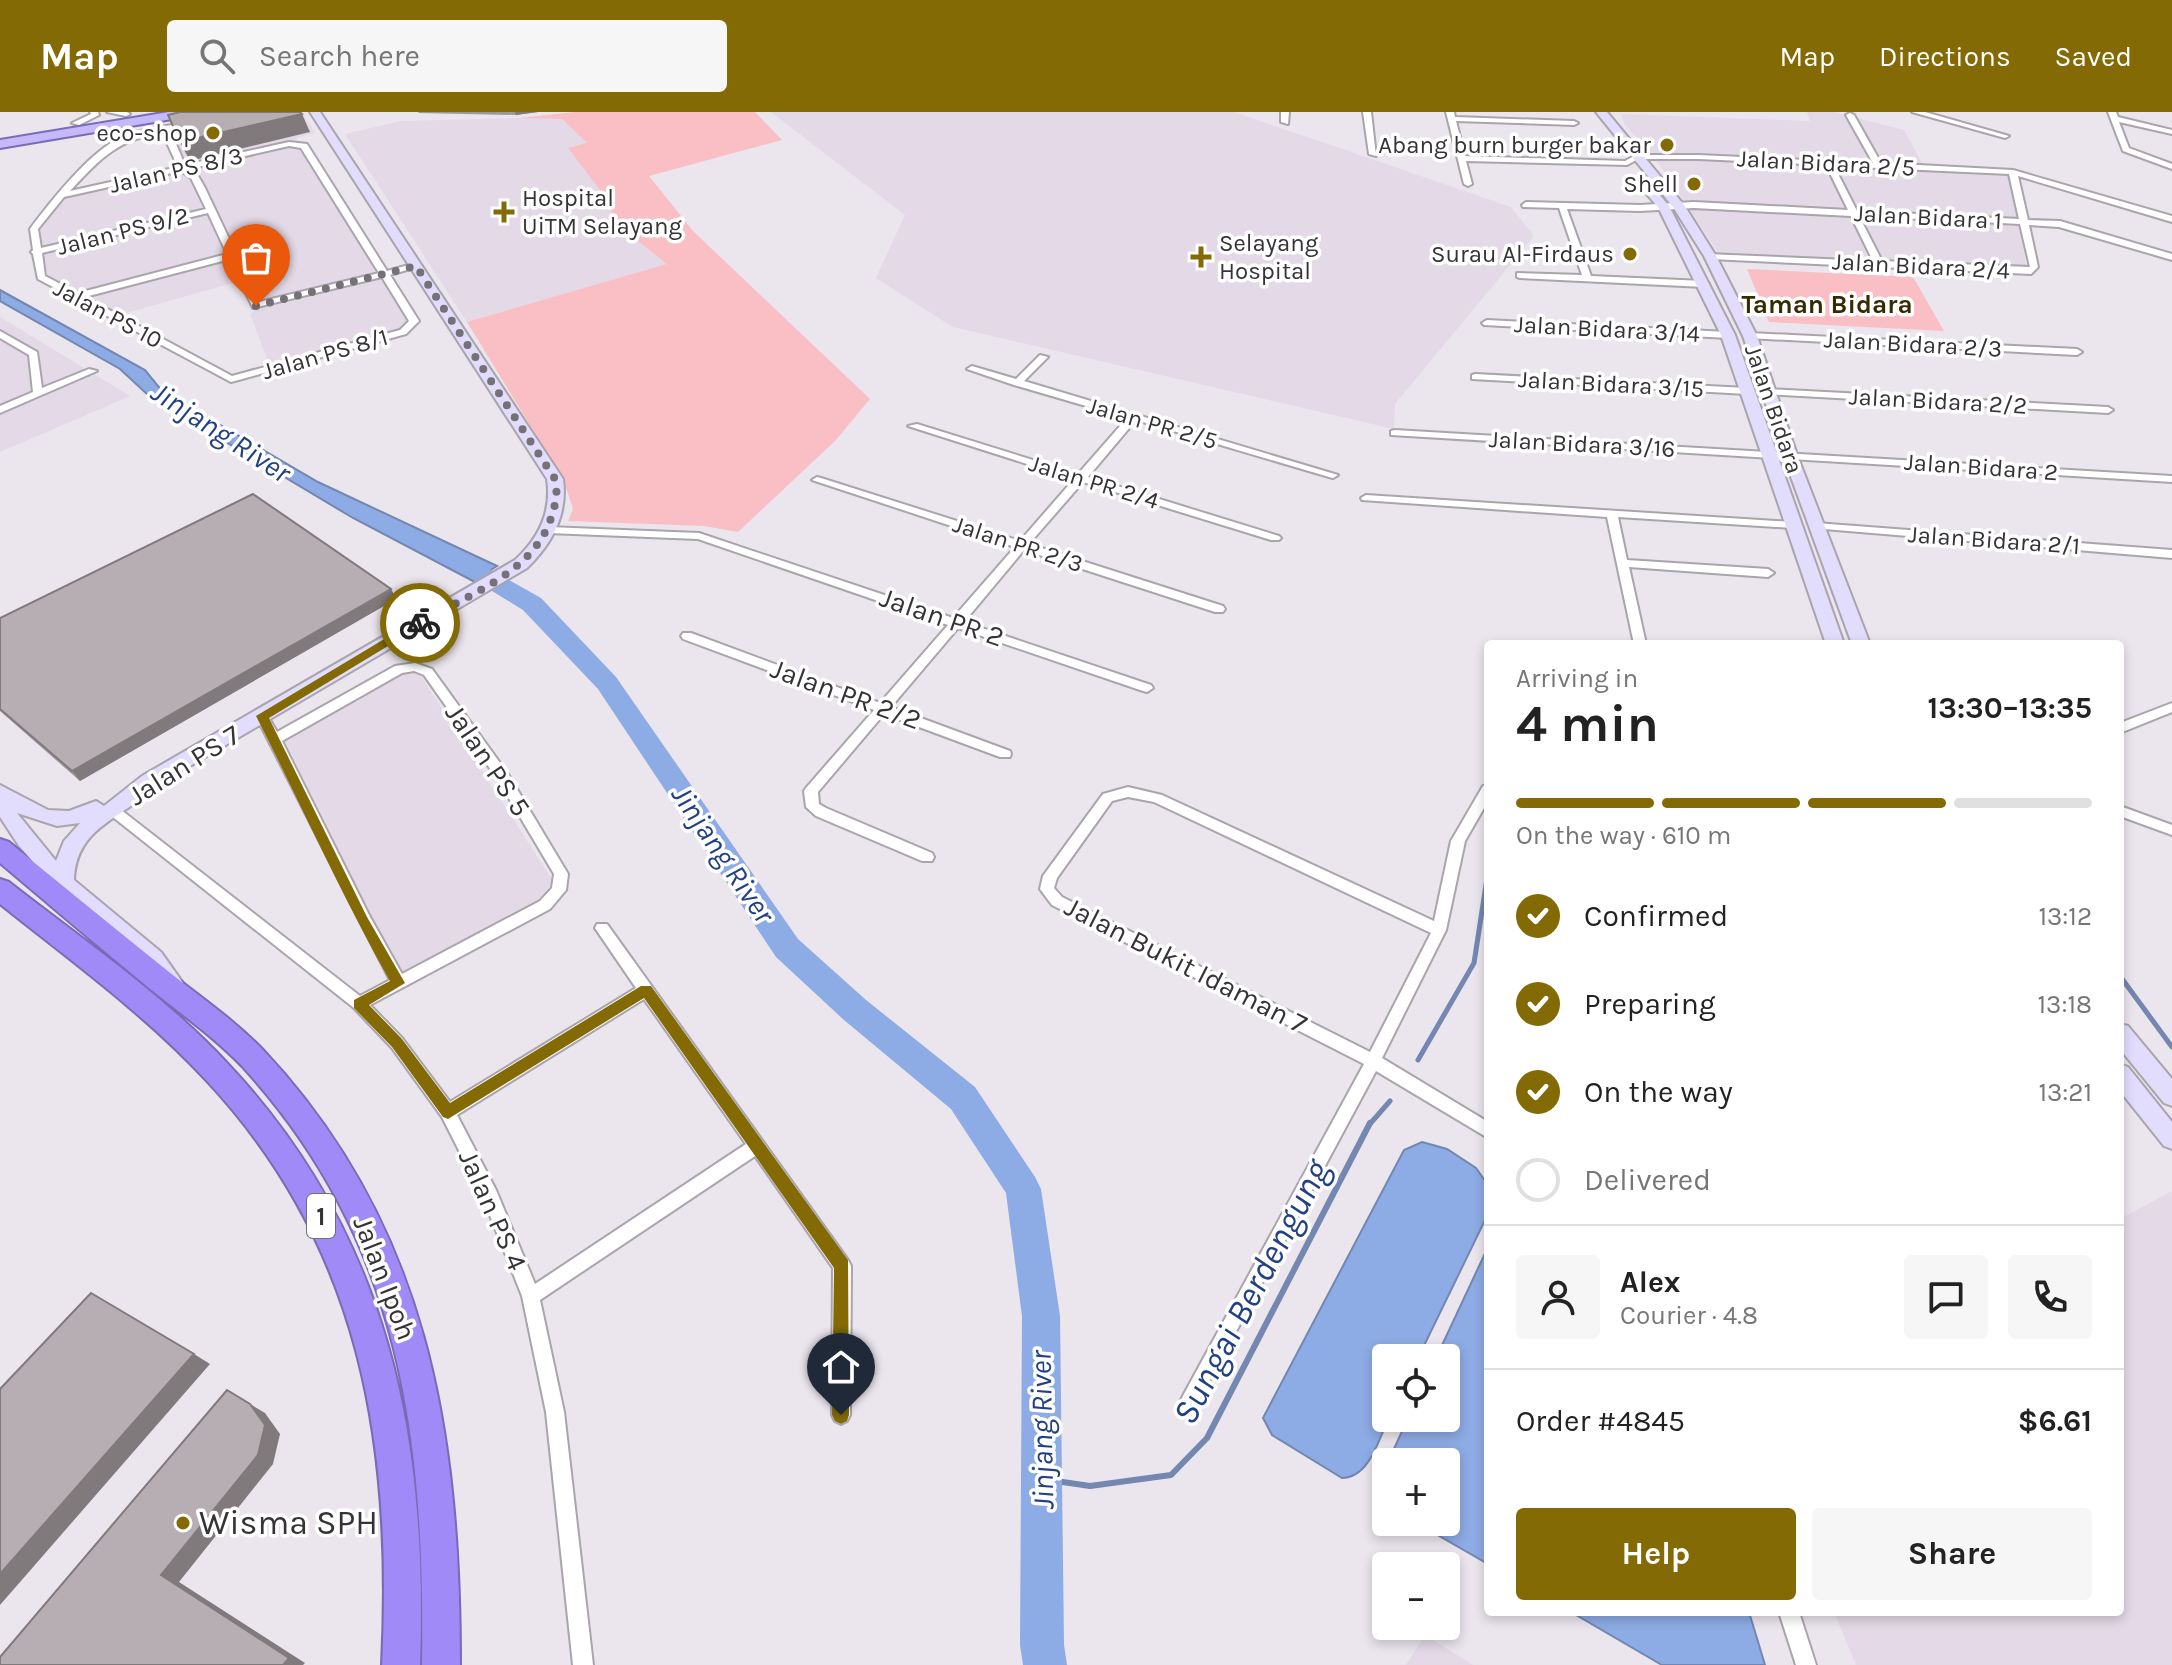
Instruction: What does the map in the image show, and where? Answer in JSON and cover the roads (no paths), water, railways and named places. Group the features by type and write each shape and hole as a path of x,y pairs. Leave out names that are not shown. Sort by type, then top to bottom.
{"highway":[{"name":"Jalan Ipoh","path":"0,849 250,1056 286,1095 337,1167 379,1248 411,1340 429,1419 442,1538 441,1665"},
{"name":"Jalan Ipoh","path":"0,889 170,1029 219,1074 276,1143 319,1213 361,1313 384,1392 398,1474 404,1553 401,1665"}],"main road":[{"path":"0,144 190,112"},
{"name":"Jalan PS 7","path":"64,883 63,868 75,837 139,793 149,781 509,572 536,550 550,522 558,490 555,479 315,112"},
{"name":"Jalan Bidara","path":"1587,112 1663,206 1728,335 1834,640"},
{"name":"Jalan Bidara","path":"1601,112 1678,205 1710,256 1750,336 1790,455 1859,640"},
{"path":"0,136 132,113"},
{"path":"0,792 34,813 63,821 90,811 132,786 149,781"},
{"path":"0,802 26,841 64,883 154,958 187,1002"},
{"path":"2124,1038 2172,1096"},
{"path":"2124,1079 2172,1139"}],"street":[{"path":"76,123 92,117 97,113 94,112"},
{"path":"111,112 132,113"},
{"path":"1285,112 1285,122"},
{"path":"1367,112 1373,154"},
{"path":"1916,112 2005,136"},
{"path":"1961,112 1962,124"},
{"path":"1850,115 1878,165"},
{"path":"2113,115 2172,132"},
{"path":"2113,115 2126,149 2172,167"},
{"path":"1468,184 1451,116 1574,123"},
{"name":"Jalan PS 10","path":"210,120 118,141 34,229 35,252 41,277 226,377 237,379"},
{"path":"165,129 183,169 194,176 256,306 416,266"},
{"name":"Jalan PS 8/3","path":"64,195 289,144 304,146 385,274"},
{"path":"1461,158 1627,163 1639,157"},
{"name":"Jalan Bidara 2/5","path":"1639,157 1828,162 2013,172 2172,219"},
{"path":"1828,162 1879,264"},
{"name":"Jalan Bidara 2/4","path":"1710,256 2031,271 2034,267 2013,172"},
{"name":"Jalan Bidara 1","path":"1526,205 1678,205 2060,224 2172,257"},
{"path":"1562,206 1587,278"},
{"name":"Jalan PS 9/2","path":"35,252 211,210"},
{"path":"78,296 231,256"},
{"name":"Jalan PS 8/1","path":"237,379 403,332 412,326 414,321 385,274"},
{"path":"1520,275 1704,284"},
{"name":"Jalan Bidara 3/14","path":"1487,323 1728,335"},
{"path":"0,334 34,354 38,394"},
{"name":"Jalan Bidara 2/3","path":"1750,336 2077,352"},
{"path":"1017,383 1043,357"},
{"name":"Jalan PR 2/5","path":"972,369 1333,475"},
{"path":"0,410 92,371"},
{"name":"Jalan Bidara 3/15","path":"1475,377 1747,391"},
{"name":"Jalan Bidara 2/2","path":"1768,392 2108,410"},
{"path":"927,857 821,812 813,807 811,791 1133,417"},
{"name":"Jalan PR 2/4","path":"913,426 1275,538"},
{"name":"Jalan Bidara 3/16","path":"1395,433 1790,455"},
{"name":"Jalan Bidara 2","path":"1790,455 2172,479"},
{"name":"Jalan PR 2/3","path":"817,480 1219,609"},
{"path":"1366,498 1792,525"},
{"path":"1612,514 1639,640"},
{"name":"Jalan PR 2","path":"550,522 574,531 699,536 736,546 1147,688"},
{"name":"Jalan Bidara 2/1","path":"1816,526 2172,554"},
{"path":"536,550 574,531"},
{"path":"1623,563 1768,573"},
{"name":"Jalan PR 2/2","path":"687,636 1005,754"},
{"name":"Jalan PS 5","path":"275,739 399,669 415,667 428,672 503,777 561,874 559,890 545,905 399,983"},
{"path":"2124,726 2172,707"},
{"path":"262,716 361,919 399,983 359,1004"},
{"name":"Jalan Bukit Idaman 7","path":"1439,930 1157,798 1138,792 1108,797 1050,876 1047,889 1057,901 1373,1061 1484,1129"},
{"path":"1190,1400 1373,1061 1439,930 1458,841 1484,796"},
{"name":"Jalan PS 4","path":"111,810 359,1004 397,1043 448,1112 490,1195 531,1296 555,1412 583,1665"},
{"path":"2124,812 2172,830"},
{"path":"602,928 842,1266 841,1415"},
{"path":"448,1112 646,990"},
{"path":"531,1296 757,1146"},
{"path":"1790,1616 1806,1665"}],"water":[{"path":"0,290 145,370 162,391 318,482 497,566 473,581 353,518 149,396 120,369 0,301"},
{"path":"1422,1142 1447,1149 1476,1168 1484,1179 1484,1222 1425,1344 1372,1344 1372,1432 1383,1432 1366,1464 1352,1476 1342,1478 1272,1435 1263,1418 1404,1150"},
{"path":"1484,1256 1484,1562 1439,1536 1460,1536 1460,1448 1394,1448 1402,1432 1460,1432 1460,1344 1443,1344"},
{"path":"1578,1616 1750,1616 1765,1665 1662,1665"}],"waterway":[{"name":"Jinjang River","path":"447,553 532,604 607,683 787,948 855,1010 963,1098 1023,1189 1041,1316 1042,1645 1045,1665"},
{"name":"Sungai Berdengung","path":"1418,1060 1474,963 1484,898"},
{"name":"Sungai Berdengung","path":"2124,981 2172,1047"},
{"name":"Sungai Berdengung","path":"1369,1125 1390,1101"},
{"name":"Sungai Berdengung","path":"1042,1479 1090,1486 1171,1475 1207,1438 1370,1123"}],"place":[{"name":"eco-shop","path":"213,133"},
{"name":"Abang burn burger bakar","path":"1667,145"},
{"name":"Shell","path":"1694,184"},
{"name":"Hospital UiTM Selayang","path":"504,212"},
{"name":"Surau Al-Firdaus","path":"1630,254"},
{"name":"Selayang Hospital","path":"1201,257"},
{"name":"Wisma SPH","path":"183,1523"}],"district":[{"name":"Taman Bidara","path":"1827,304"}]}
